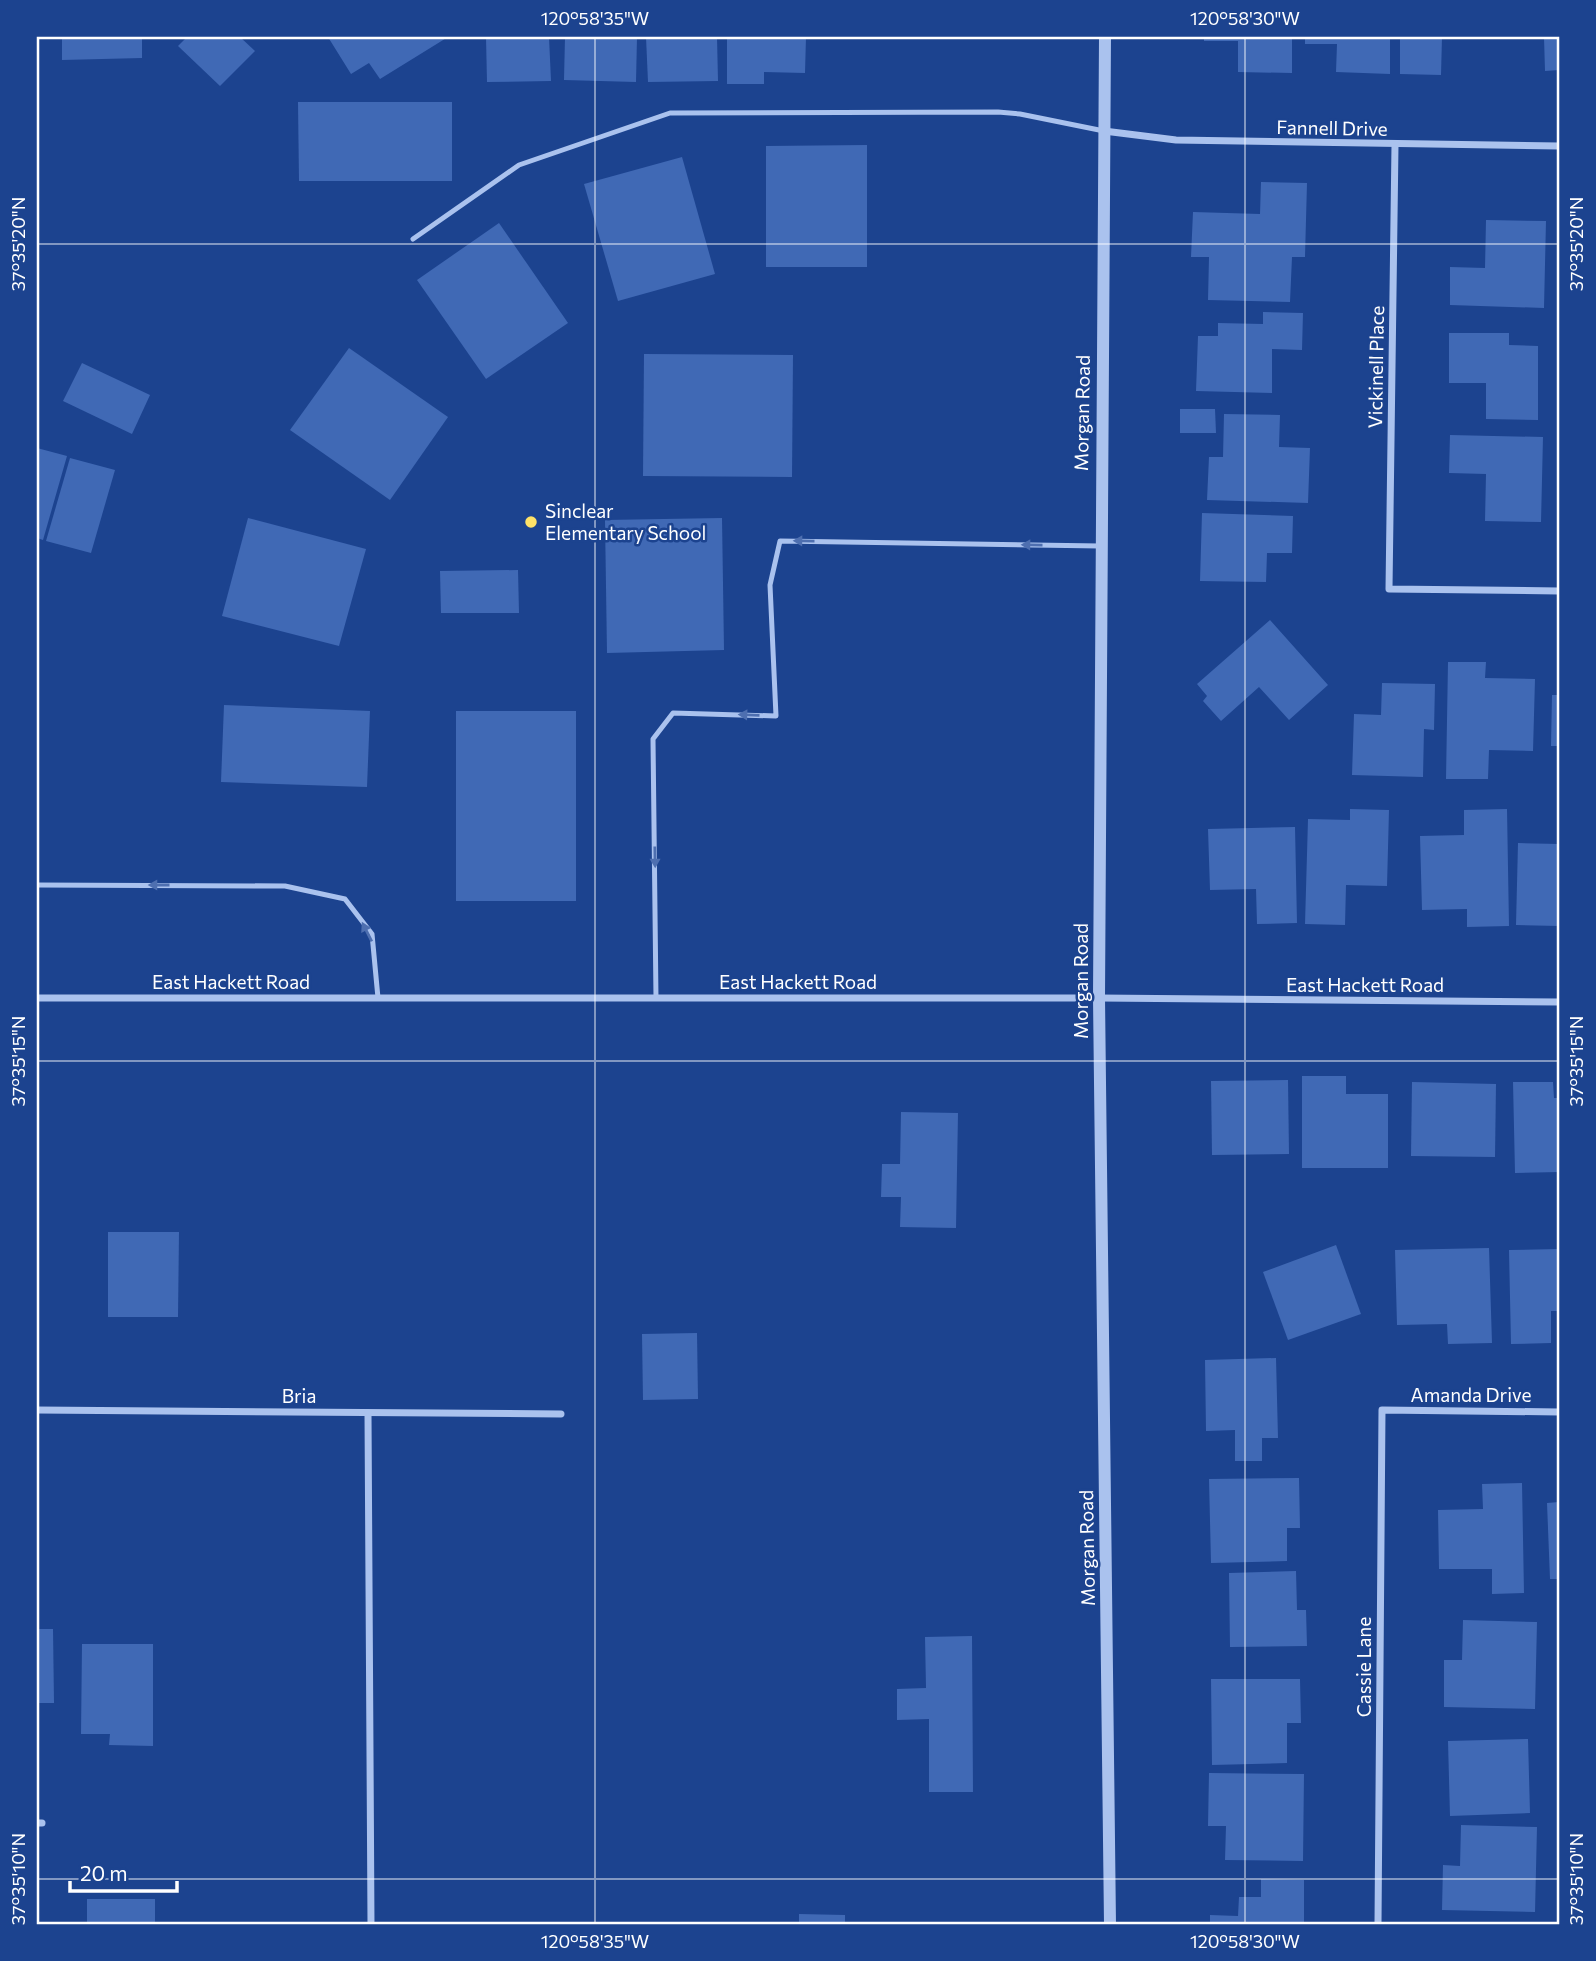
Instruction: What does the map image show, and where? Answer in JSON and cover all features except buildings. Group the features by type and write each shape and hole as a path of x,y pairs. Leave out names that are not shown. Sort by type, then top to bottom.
{"street":[{"name":"Morgan Road","path":"1105,37 1099,998 1110,1924"},
{"name":"Fannell Drive","path":"1104,131 1176,140 1559,146"},
{"name":"Vickinell Place","path":"1395,145 1389,589 1559,591"},
{"name":"East Hackett Road","path":"37,998 1099,998 1559,1002"},
{"name":"Bria","path":"37,1410 561,1414"},
{"name":"Amanda Drive","path":"1382,1410 1559,1412"},
{"name":"Cassie Lane","path":"1378,1924 1382,1410"},
{"path":"368,1413 371,1924"}],"lane":[{"path":"412,239 519,165 670,113 998,112 1104,131"},
{"path":"656,998 653,739 673,713 776,716 770,585 780,541 1100,546"},
{"path":"37,885 285,886 345,899 372,934 378,998"}],"place":[{"name":"Sinclear Elementary School","path":"531,522"}]}
